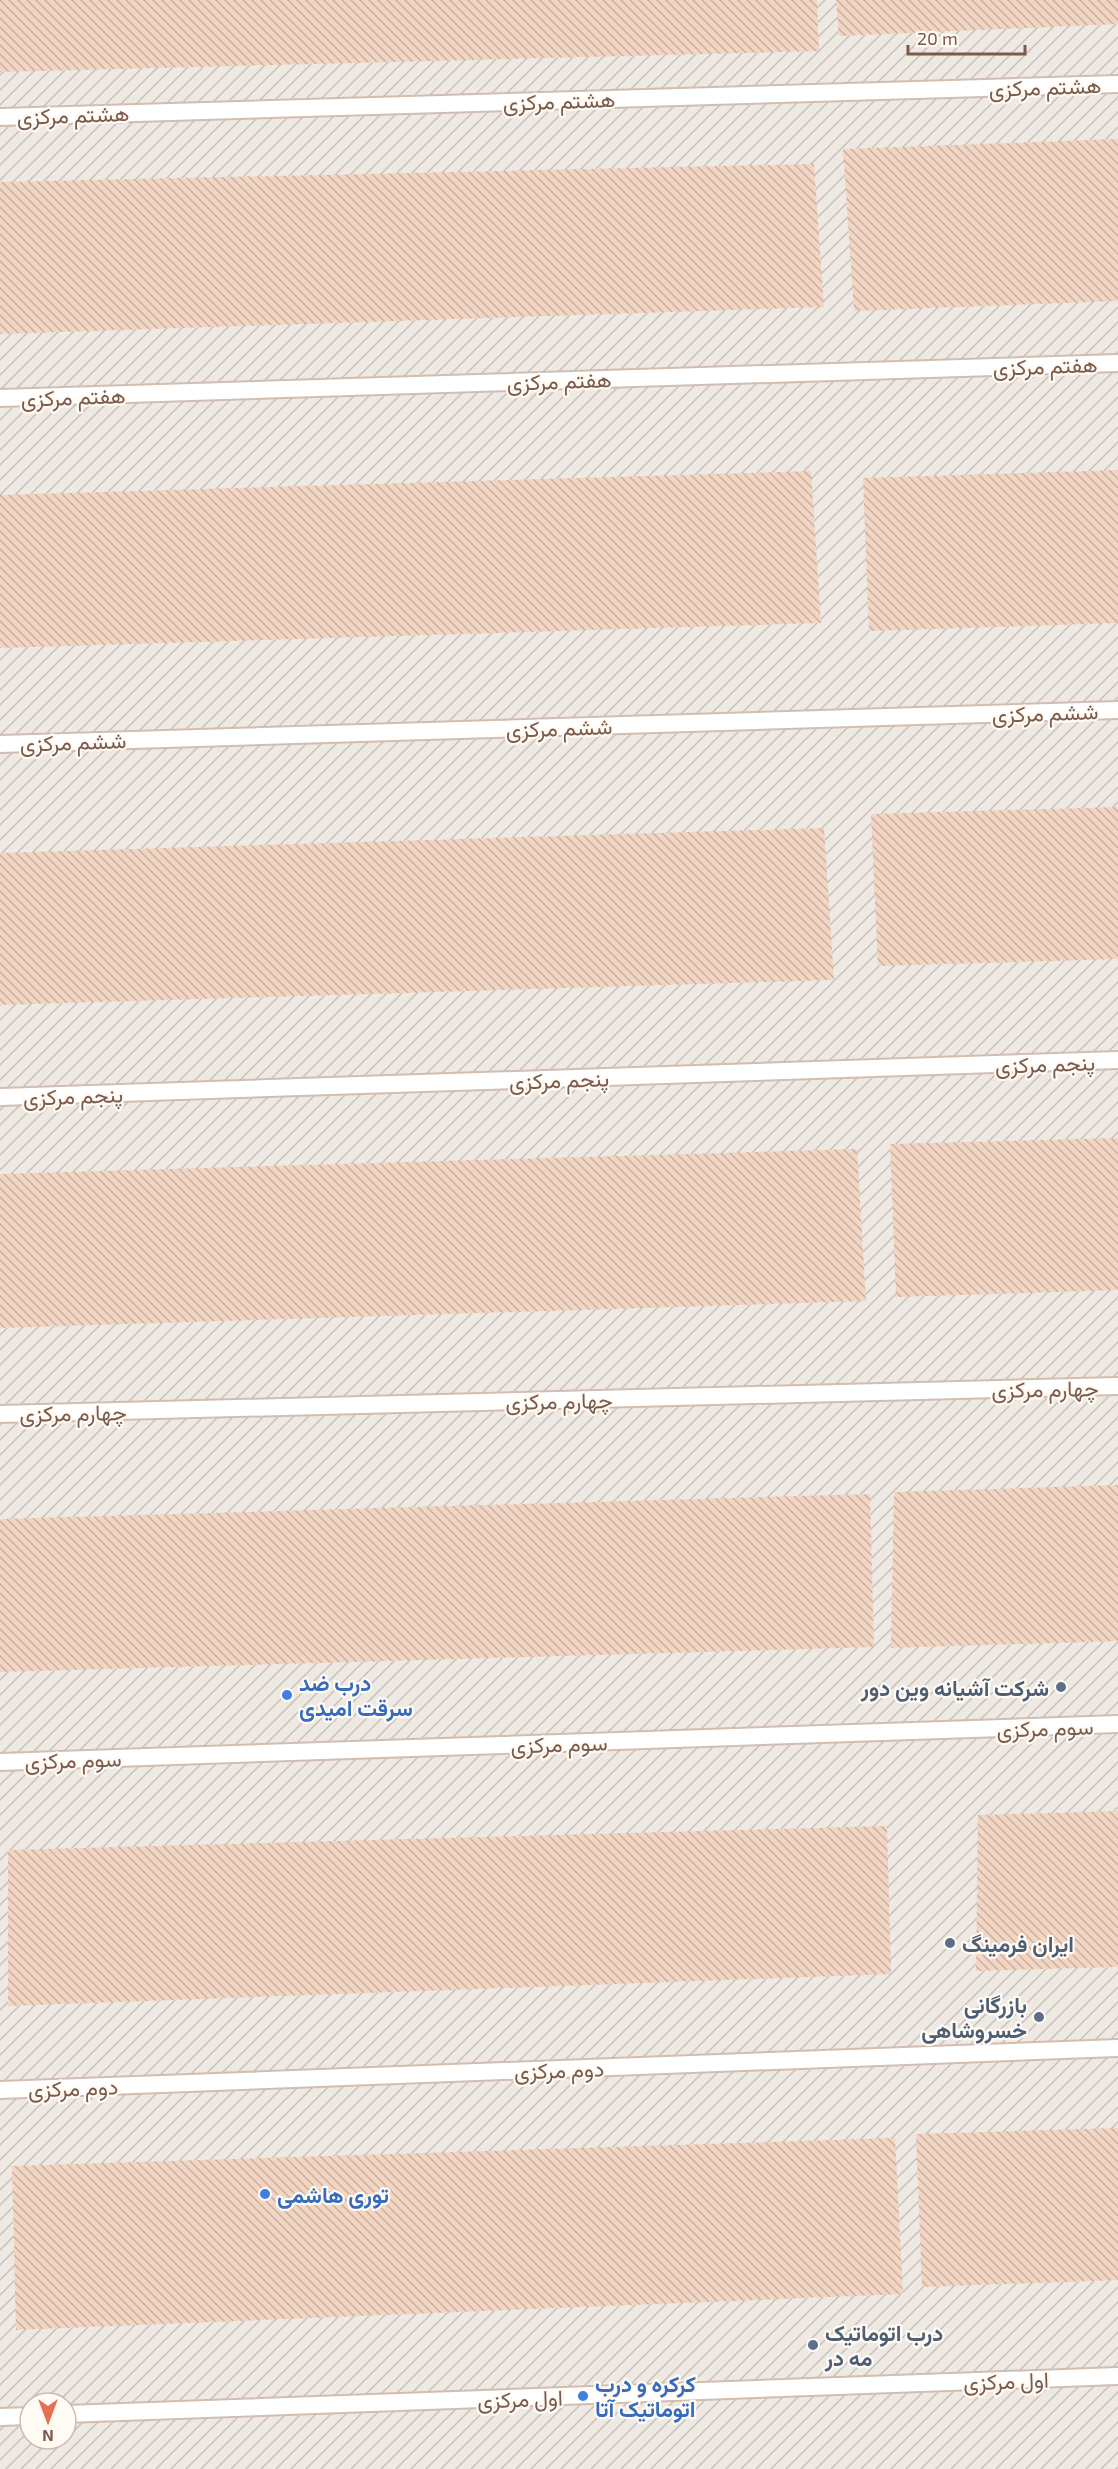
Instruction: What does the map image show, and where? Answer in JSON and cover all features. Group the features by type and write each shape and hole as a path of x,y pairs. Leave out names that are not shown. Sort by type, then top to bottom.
{"lane":[{"name":"هشتم مرکزی","path":"0,117 1118,84"},
{"name":"هفتم مرکزی","path":"0,398 1118,363"},
{"name":"ششم مرکزی","path":"0,744 1118,710"},
{"name":"پنجم مرکزی","path":"0,1098 1118,1060"},
{"name":"چهارم مرکزی","path":"0,1414 1118,1386"},
{"name":"سوم مرکزی","path":"0,1762 1118,1724"},
{"name":"دوم مرکزی","path":"0,2090 1118,2048"},
{"name":"اول مرکزی","path":"78,2415 1118,2376"},
{"path":"0,2417 18,2416"}],"shaded area":[{"path":"0,0 1118,0 1118,2469 0,2469"}],"building":[{"path":"0,0 817,0 819,51 0,72"},
{"path":"836,0 1118,0 1118,24 839,36"},
{"path":"1118,139 1118,301 854,311 843,149"},
{"path":"814,164 824,307 0,334 0,182"},
{"path":"1118,470 1118,623 869,631 863,478"},
{"path":"811,471 821,623 0,648 0,495"},
{"path":"1118,807 1118,959 878,966 871,814"},
{"path":"824,828 834,980 0,1005 0,853"},
{"path":"1118,1138 1118,1290 896,1297 890,1144"},
{"path":"857,1149 866,1301 0,1328 0,1174"},
{"path":"1118,1485 1118,1641 891,1648 894,1492"},
{"path":"870,1494 874,1647 0,1672 0,1519"},
{"path":"1118,1811 1118,1967 976,1971 978,1815"},
{"path":"887,1826 891,1974 8,2006 8,1850"},
{"path":"1118,2128 1118,2280 922,2287 916,2134"},
{"path":"895,2138 903,2294 16,2330 12,2166"}],"place":[{"name":"شرکت آشیانه وین دور","path":"1061,1687"},
{"name":"درب ضد سرقت امیدی","path":"287,1695"},
{"name":"ایران فرمینگ","path":"950,1943"},
{"name":"بازرگانی خسروشاهی","path":"1039,2017"},
{"name":"توری هاشمی","path":"265,2194"},
{"name":"درب اتوماتیک مه در","path":"813,2345"},
{"name":"کرکره و درب اتوماتیک آتا","path":"583,2396"}]}
